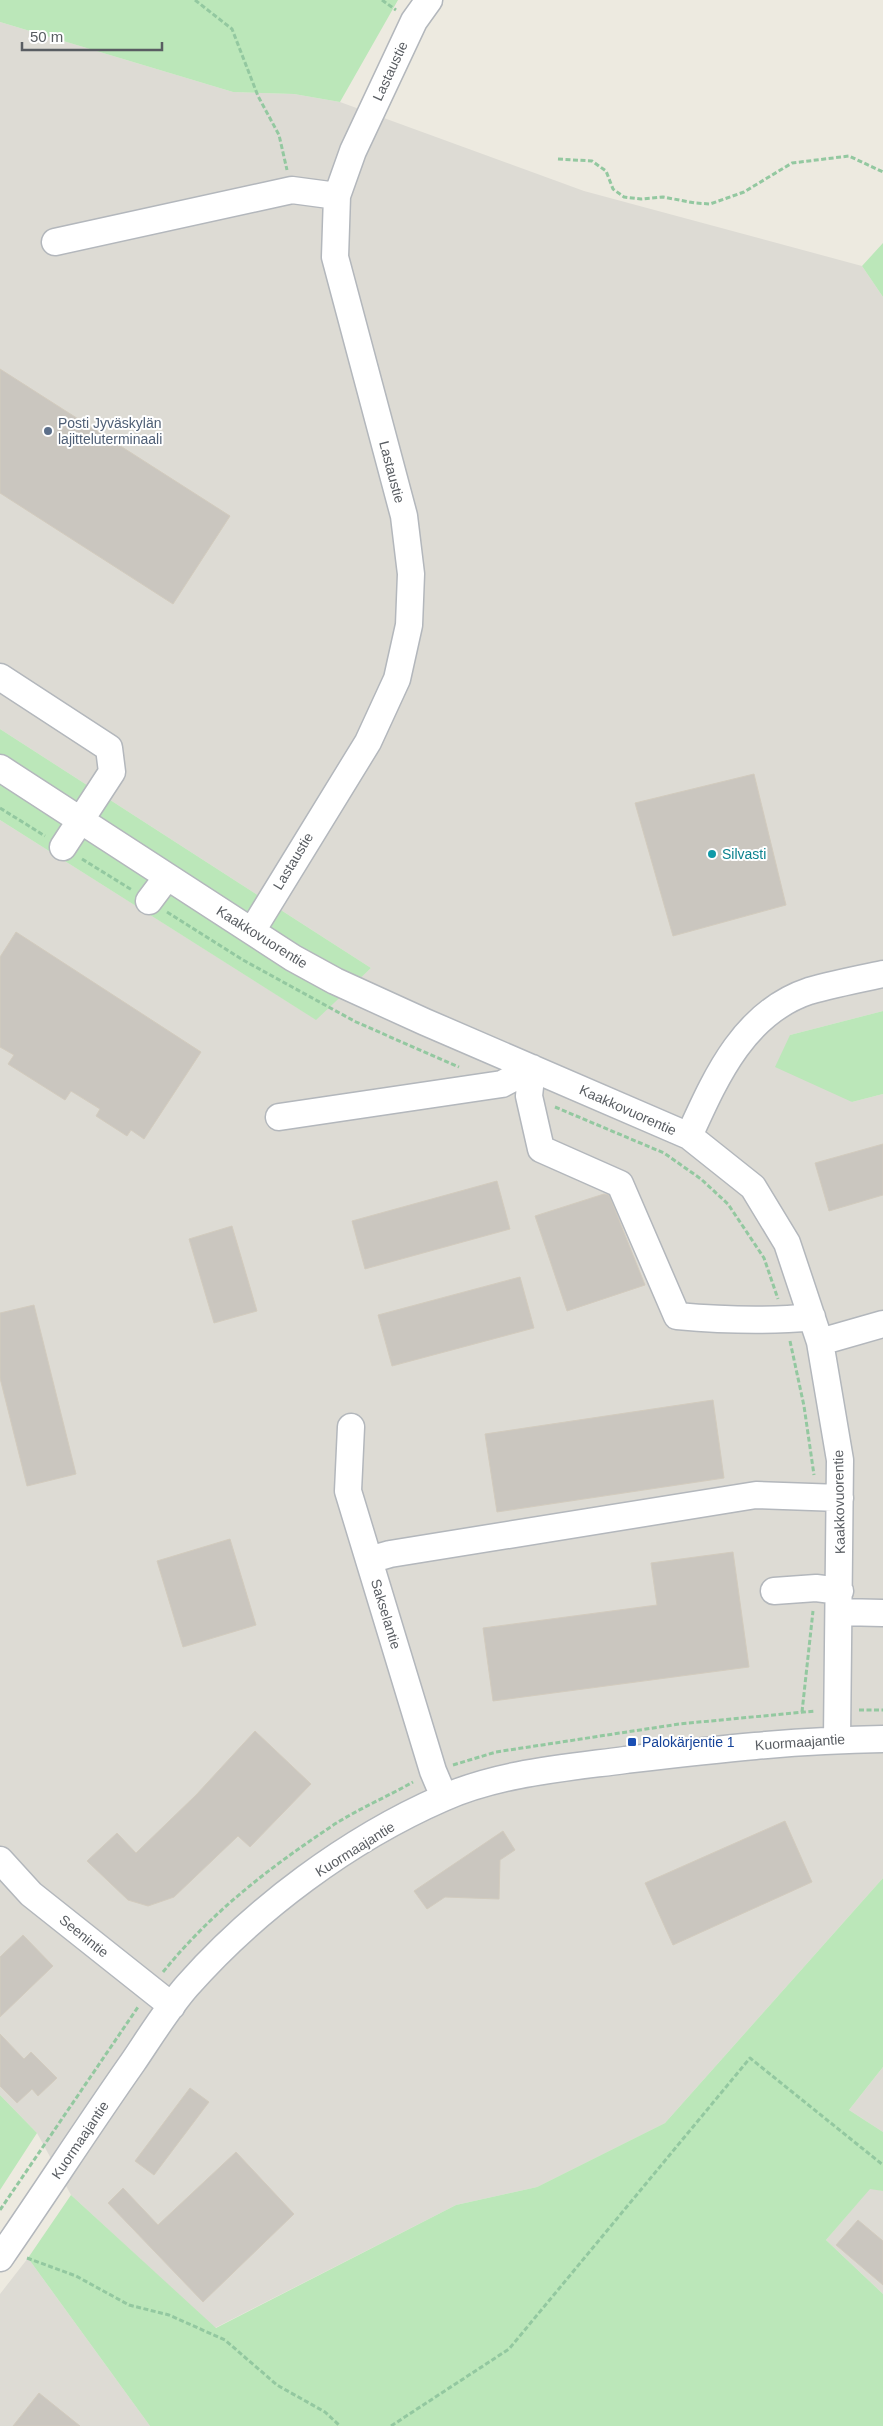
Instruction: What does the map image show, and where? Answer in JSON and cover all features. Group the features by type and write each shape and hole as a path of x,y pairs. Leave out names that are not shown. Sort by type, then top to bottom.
{"street":[{"name":"Lastaustie","path":"252,931 368,742 397,679 408,626 412,574 404,516 335,257 337,196 353,151 406,38 414,21 429,0"},
{"path":"55,242 292,190 337,196"},
{"path":"0,677 109,748 112,772 63,847"},
{"name":"Kaakkovuorentie","path":"0,769 293,958 335,981 689,1136 753,1187 787,1243 820,1342 840,1460 829,1497 837,1739"},
{"path":"149,901 167,877"},
{"path":"689,1136 713,1084 732,1051 766,1013 808,992 883,974"},
{"path":"532,1068 529,1096 541,1149 620,1184 676,1316 728,1320 785,1320 812,1317"},
{"path":"279,1117 502,1084 532,1068"},
{"path":"820,1342 883,1324"},
{"name":"Sakselantie","path":"350,1427 348,1491 433,1772 444,1797"},
{"path":"369,1560 399,1553 756,1495 829,1497"},
{"path":"774,1591 832,1597 883,1613"},
{"name":"Kuormaajantie","path":"3,2254 172,2006 206,1965 236,1935 268,1908 328,1863 374,1834 444,1797 505,1778 600,1764 750,1746 837,1739 883,1739"},
{"name":"Seenintie","path":"0,1860 31,1894 172,2006"}],"path":[{"path":"195,0 232,29 258,96 280,135 292,190"},
{"path":"558,159 592,160 606,170 613,189 624,197 642,199 663,197 710,204 744,192 792,163 849,156 883,172"},
{"path":"0,808 243,960 356,1022 468,1071"},
{"path":"529,1096 664,1153 701,1179 728,1204 764,1258 785,1320 804,1406 829,1497"},
{"path":"802,1712 832,1597"},
{"path":"0,2210 150,1989 191,1938 232,1898 328,1829 433,1772 496,1752 679,1724 802,1712 883,1710"},
{"path":"391,2426 509,2349 750,2058 883,2165"},
{"path":"3,2254 76,2276 129,2304 169,2315 225,2340 278,2385 325,2412 340,2426"}],"shaded area":[{"path":"0,22 233,92 294,94 340,102 584,191 862,266 883,297 883,1011 790,1035 852,1102 883,1094 883,1878 665,2123 537,2187 456,2205 215,2328 71,2195 37,2133 0,2095 0,820 315,1019 371,968 0,729"},
{"path":"883,2067 883,2132 849,2110"},
{"path":"870,2188 883,2191 883,2294 826,2240"},
{"path":"28,2258 150,2426 0,2426 0,2294"}],"green space":[{"path":"0,0 398,0 340,102 294,94 233,92 0,22"},
{"path":"883,243 883,297 862,266"},
{"path":"0,729 371,968 316,1020 0,820"},
{"path":"883,1011 883,1094 852,1102 775,1067 790,1035"},
{"path":"883,1878 883,2067 849,2110 883,2132 883,2191 870,2189 826,2240 883,2294 883,2426 150,2426 28,2258 71,2195 216,2328 456,2205 537,2187 665,2123"},
{"path":"0,2095 37,2133 0,2190"}],"building":[{"name":"Posti Jyväskylän lajitteluterminaali","path":"0,369 230,516 173,604 0,493"},
{"name":"Silvasti","path":"754,774 786,905 673,936 635,803"},
{"path":"16,932 201,1052 144,1139 131,1130 127,1136 96,1116 100,1109 71,1091 65,1100 8,1064 14,1055 0,1047 0,957"},
{"path":"883,1144 883,1195 829,1211 815,1163"},
{"path":"497,1181 510,1229 365,1269 352,1221"},
{"path":"604,1194 609,1195 645,1285 567,1311 535,1216"},
{"path":"232,1226 257,1311 214,1323 189,1239"},
{"path":"520,1277 534,1328 392,1366 378,1315"},
{"path":"34,1305 76,1474 27,1486 0,1378 0,1313"},
{"path":"713,1400 724,1478 497,1512 485,1434"},
{"path":"230,1539 256,1625 183,1647 157,1561"},
{"path":"733,1552 749,1667 493,1701 483,1628 657,1605 651,1563"},
{"path":"255,1731 311,1784 250,1847 238,1836 174,1897 148,1906 128,1900 87,1861 117,1833 136,1853 196,1795"},
{"path":"785,1821 812,1882 673,1945 645,1883"},
{"path":"503,1831 515,1850 500,1860 499,1899 445,1897 427,1909 414,1891"},
{"path":"23,1935 53,1966 0,2017 0,1957"},
{"path":"0,2034 24,2059 31,2052 57,2078 38,2096 32,2089 17,2103 0,2086"},
{"path":"190,2088 209,2102 154,2175 135,2161"},
{"path":"236,2152 294,2214 203,2302 108,2203 123,2188 158,2225"},
{"path":"858,2220 883,2241 883,2285 836,2245"},
{"path":"39,2393 80,2426 13,2426"}],"place":[{"name":"Posti Jyväskylän lajitteluterminaali","path":"48,431"},
{"name":"Silvasti","path":"712,854"},
{"name":"Palokärjentie 1","path":"632,1742"}]}
